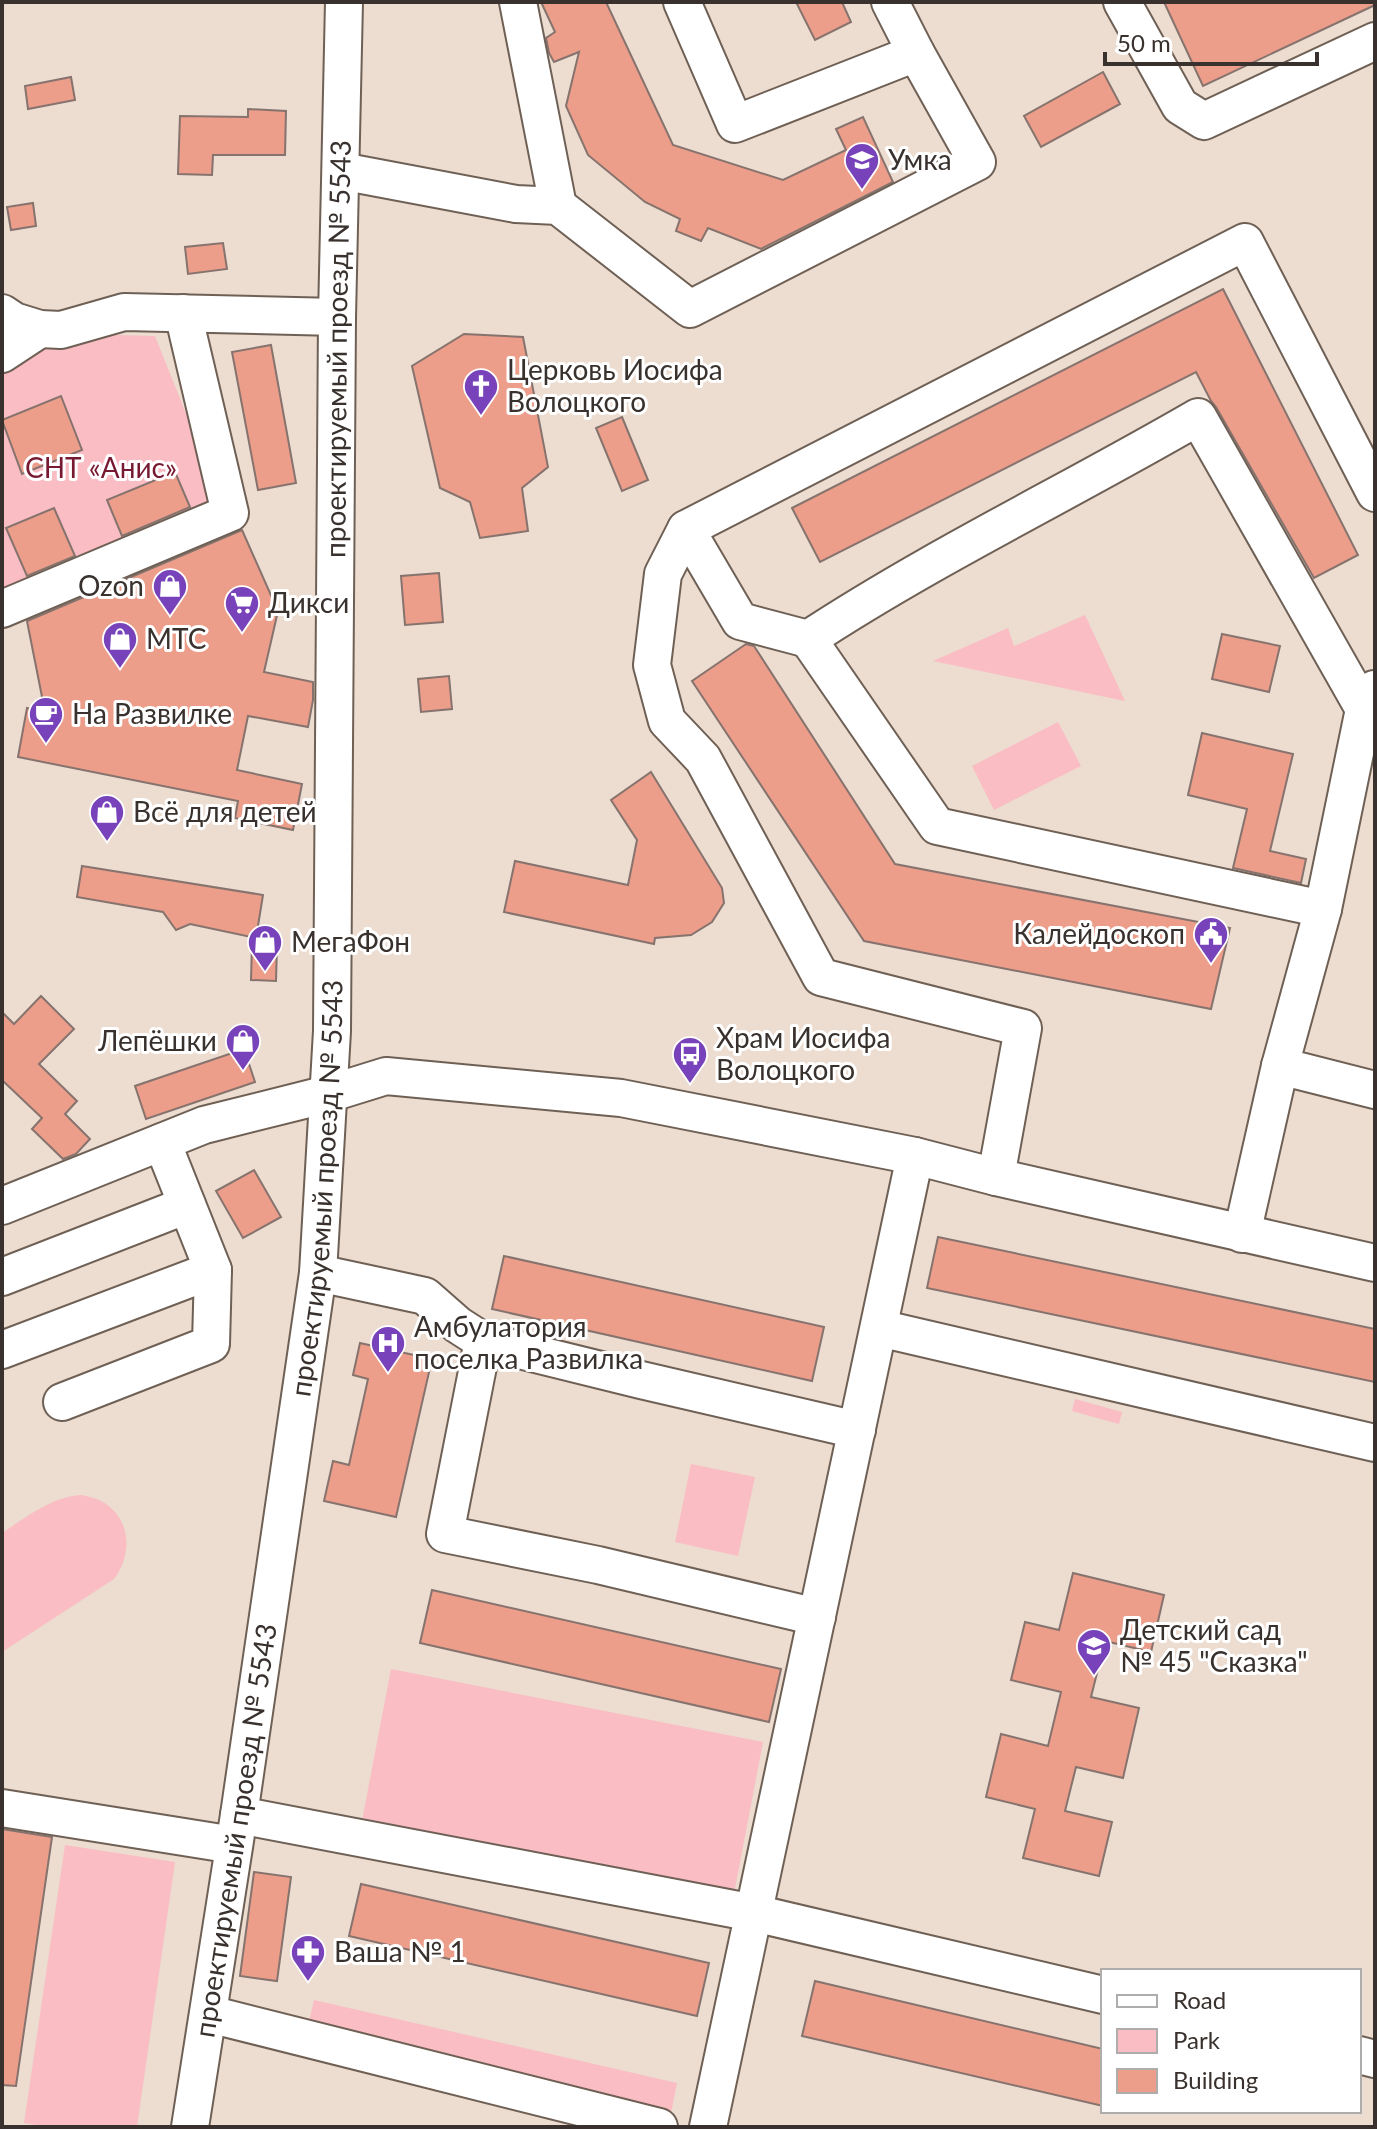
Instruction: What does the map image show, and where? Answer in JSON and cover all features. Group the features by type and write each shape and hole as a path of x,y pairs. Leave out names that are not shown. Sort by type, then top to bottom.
{"street":[{"name":"проектируемый проезд № 5543","path":"190,2127 318,1273 332,1016 337,317 344,2"},
{"path":"518,2 558,206"},
{"path":"682,2 735,124 916,53"},
{"path":"341,171 516,204 558,206 690,309 977,162 890,2"},
{"path":"1122,2 1180,106 1204,121 1375,41"},
{"path":"996,1177 1023,1028 821,977 703,759 667,721 652,665 663,574 686,529 1245,242 1375,493"},
{"path":"2,313 14,321 40,329 61,330 124,312 337,317"},
{"path":"2,609 230,513 183,313"},
{"path":"2,354 40,329"},
{"path":"808,639 867,600 1198,417 1370,698 1323,909 1280,1066 1242,1234"},
{"path":"686,529 740,621 808,639 937,826 1323,909"},
{"path":"1280,1066 1375,1090"},
{"path":"2,1206 204,1125 386,1076 621,1098 915,1156 1375,1263"},
{"path":"62,1402 211,1344 213,1270 162,1142"},
{"path":"708,2127 915,1156"},
{"path":"2,1277 187,1205"},
{"path":"2,1350 213,1270"},
{"path":"318,1273 425,1296 458,1325 483,1341 857,1430"},
{"path":"879,1328 1375,1443"},
{"path":"483,1341 445,1534 598,1565 817,1617"},
{"path":"2,1808 236,1830 754,1913 1101,1995"},
{"path":"209,2014 659,2127"}],"green space":[{"name":"СНТ «Анис»","path":"2,336 155,336 229,521 2,618"},
{"path":"1085,615 1125,701 933,661 1008,628 1014,646"},
{"path":"1058,722 1081,766 994,810 972,766"},
{"path":"1075,1399 1122,1412 1119,1424 1072,1411"},
{"path":"691,1464 755,1477 738,1556 675,1542"},
{"path":"81,1495 108,1505 123,1524 126,1552 119,1571 114,1579 2,1652 2,1533 49,1504"},
{"path":"391,1669 763,1742 733,1899 361,1826"},
{"path":"65,1845 175,1862 137,2127 48,2127 24,2123"},
{"path":"314,2000 677,2083 670,2118 306,2035"}],"building":[{"path":"541,2 606,2 673,145 783,180 846,150 836,129 863,117 893,182 761,249 708,228 701,241 676,231 680,219 645,202 588,155 566,106 579,52 554,62 546,38 555,32"},
{"path":"796,2 842,2 851,22 815,40"},
{"path":"1164,2 1375,2 1375,5 1203,86"},
{"path":"1103,72 1120,104 1041,147 1024,116"},
{"path":"71,77 75,100 28,109 25,86"},
{"path":"248,109 286,111 285,155 213,155 212,175 178,174 180,116 248,117"},
{"path":"33,203 36,226 11,230 7,207"},
{"path":"223,243 227,269 188,274 185,247"},
{"path":"1223,289 1358,555 1314,578 1196,372 820,562 792,508"},
{"name":"Церковь Иосифа Волоцкого","path":"464,334 523,337 548,467 522,488 528,531 480,538 470,502 440,488 412,366"},
{"path":"271,345 296,483 258,490 232,352"},
{"path":"61,396 82,450 22,474 2,420"},
{"path":"622,417 648,480 622,491 596,428"},
{"path":"175,472 190,507 122,536 107,500"},
{"path":"54,508 75,556 27,576 6,528"},
{"path":"242,530 278,611 264,672 313,682 313,700 308,727 248,716 237,770 302,784 293,830 235,818 238,801 18,757 27,708 45,712 27,621"},
{"path":"439,573 443,622 405,625 401,576"},
{"path":"1222,634 1280,646 1269,692 1212,679"},
{"path":"746,644 754,646 895,864 1230,928 1211,1009 864,941 692,681"},
{"path":"449,676 452,709 421,712 418,679"},
{"path":"1202,733 1293,754 1270,851 1306,859 1301,883 1233,868 1247,809 1188,795"},
{"path":"651,772 722,888 724,903 712,922 691,935 655,938 654,944 504,912 515,861 628,885 637,840 611,800"},
{"path":"82,866 263,895 256,938 190,924 176,930 163,912 77,897"},
{"path":"252,944 277,944 276,981 251,980"},
{"path":"41,996 74,1029 39,1064 77,1101 65,1114 90,1139 76,1154 63,1159 32,1129 42,1118 2,1080 2,1012 14,1024"},
{"path":"244,1049 255,1082 146,1119 135,1086"},
{"path":"254,1170 281,1217 243,1238 216,1191"},
{"path":"938,1237 1375,1329 1375,1382 927,1288"},
{"path":"504,1256 824,1327 812,1381 492,1309"},
{"path":"360,1343 432,1359 396,1517 324,1501 333,1461 349,1465 368,1379 353,1375"},
{"path":"1073,1573 1164,1595 1151,1652 1105,1641 1091,1697 1139,1708 1123,1778 1076,1767 1065,1811 1112,1822 1099,1876 1023,1858 1035,1809 986,1797 1001,1734 1048,1746 1061,1692 1011,1680 1025,1622 1059,1630"},
{"path":"432,1590 781,1669 769,1722 420,1643"},
{"path":"2,1829 52,1837 16,2086 2,2085"},
{"path":"254,1872 291,1877 277,1981 240,1976"},
{"path":"361,1884 709,1963 697,2016 349,1936"},
{"path":"815,1981 1101,2049 1101,2106 802,2036"}],"place":[{"name":"Умка","path":"862,191"},
{"name":"Церковь Иосифа Волоцкого","path":"481,417"},
{"name":"Ozon","path":"170,617"},
{"name":"Дикси","path":"242,634"},
{"name":"МТС","path":"120,670"},
{"name":"На Развилке","path":"46,745"},
{"name":"Всё для детей","path":"107,843"},
{"name":"Калейдоскоп","path":"1211,965"},
{"name":"МегаФон","path":"265,973"},
{"name":"Лепёшки","path":"243,1072"},
{"name":"Храм Иосифа Волоцкого","path":"690,1085"},
{"name":"Амбулатория поселка Развилка","path":"388,1374"},
{"name":"Детский сад № 45 \"Сказка\"","path":"1094,1677"},
{"name":"Ваша № 1","path":"308,1983"}]}
